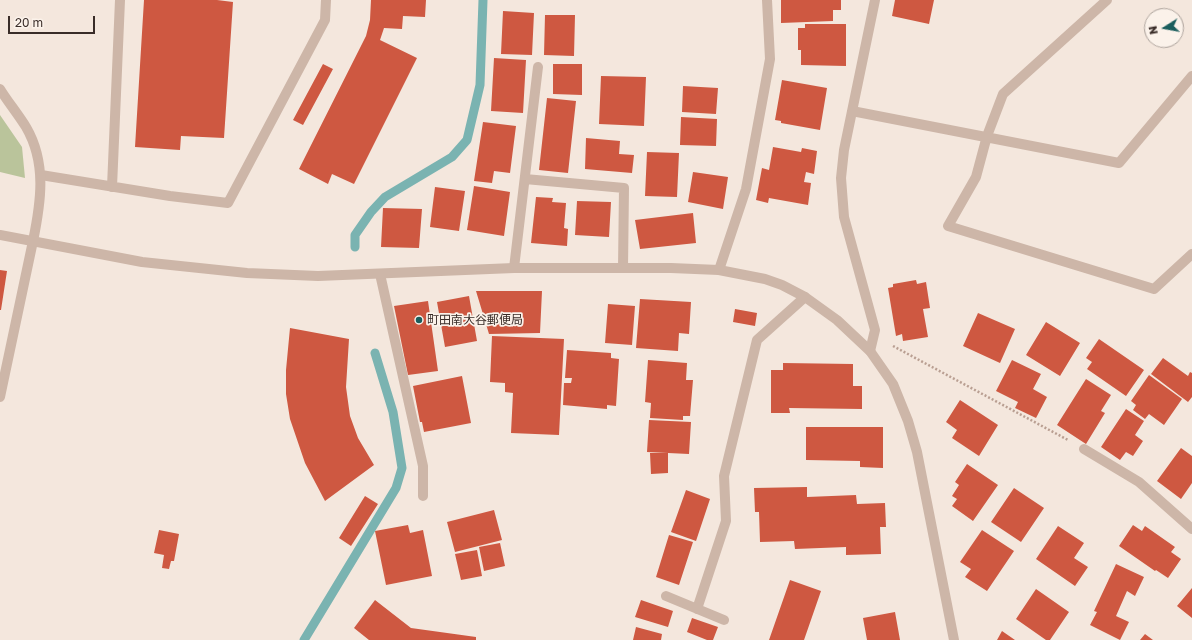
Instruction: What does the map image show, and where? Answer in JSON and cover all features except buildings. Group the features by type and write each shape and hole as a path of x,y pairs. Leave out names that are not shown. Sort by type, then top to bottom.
{"street":[{"path":"112,187 120,0"},
{"path":"41,175 170,196 228,203 325,20 326,0"},
{"path":"719,270 746,189 770,59 767,0"},
{"path":"870,351 875,330 844,217 841,178 844,150 875,0"},
{"path":"1107,0 1003,94 987,136 976,177 948,226 1154,289 1192,254"},
{"path":"514,268 538,67"},
{"path":"852,111 987,136 1119,163 1192,76"},
{"path":"0,89 26,128 36,149 41,175 40,209 0,397"},
{"path":"525,179 624,188 623,268"},
{"path":"0,235 142,262 247,273 318,276 514,268 719,270 765,279 782,285 805,297 837,320 870,351 893,384 908,421 917,452 954,640"},
{"path":"380,274 423,466 423,496"},
{"path":"697,609 726,521 724,476 757,340 805,297"},
{"path":"1084,449 1139,482 1192,529"},
{"path":"666,596 724,620"}],"path":[{"path":"912,357 1084,449"}],"green space":[{"path":"0,115 22,147 25,178 0,172"}],"waterway":[{"path":"355,247 355,235 371,212 385,197 452,157 467,140 480,85 483,0"},
{"path":"304,640 396,488 402,468 393,412 375,353"}],"place":[{"name":"町田南大谷郵便局","path":"419,320"}]}
